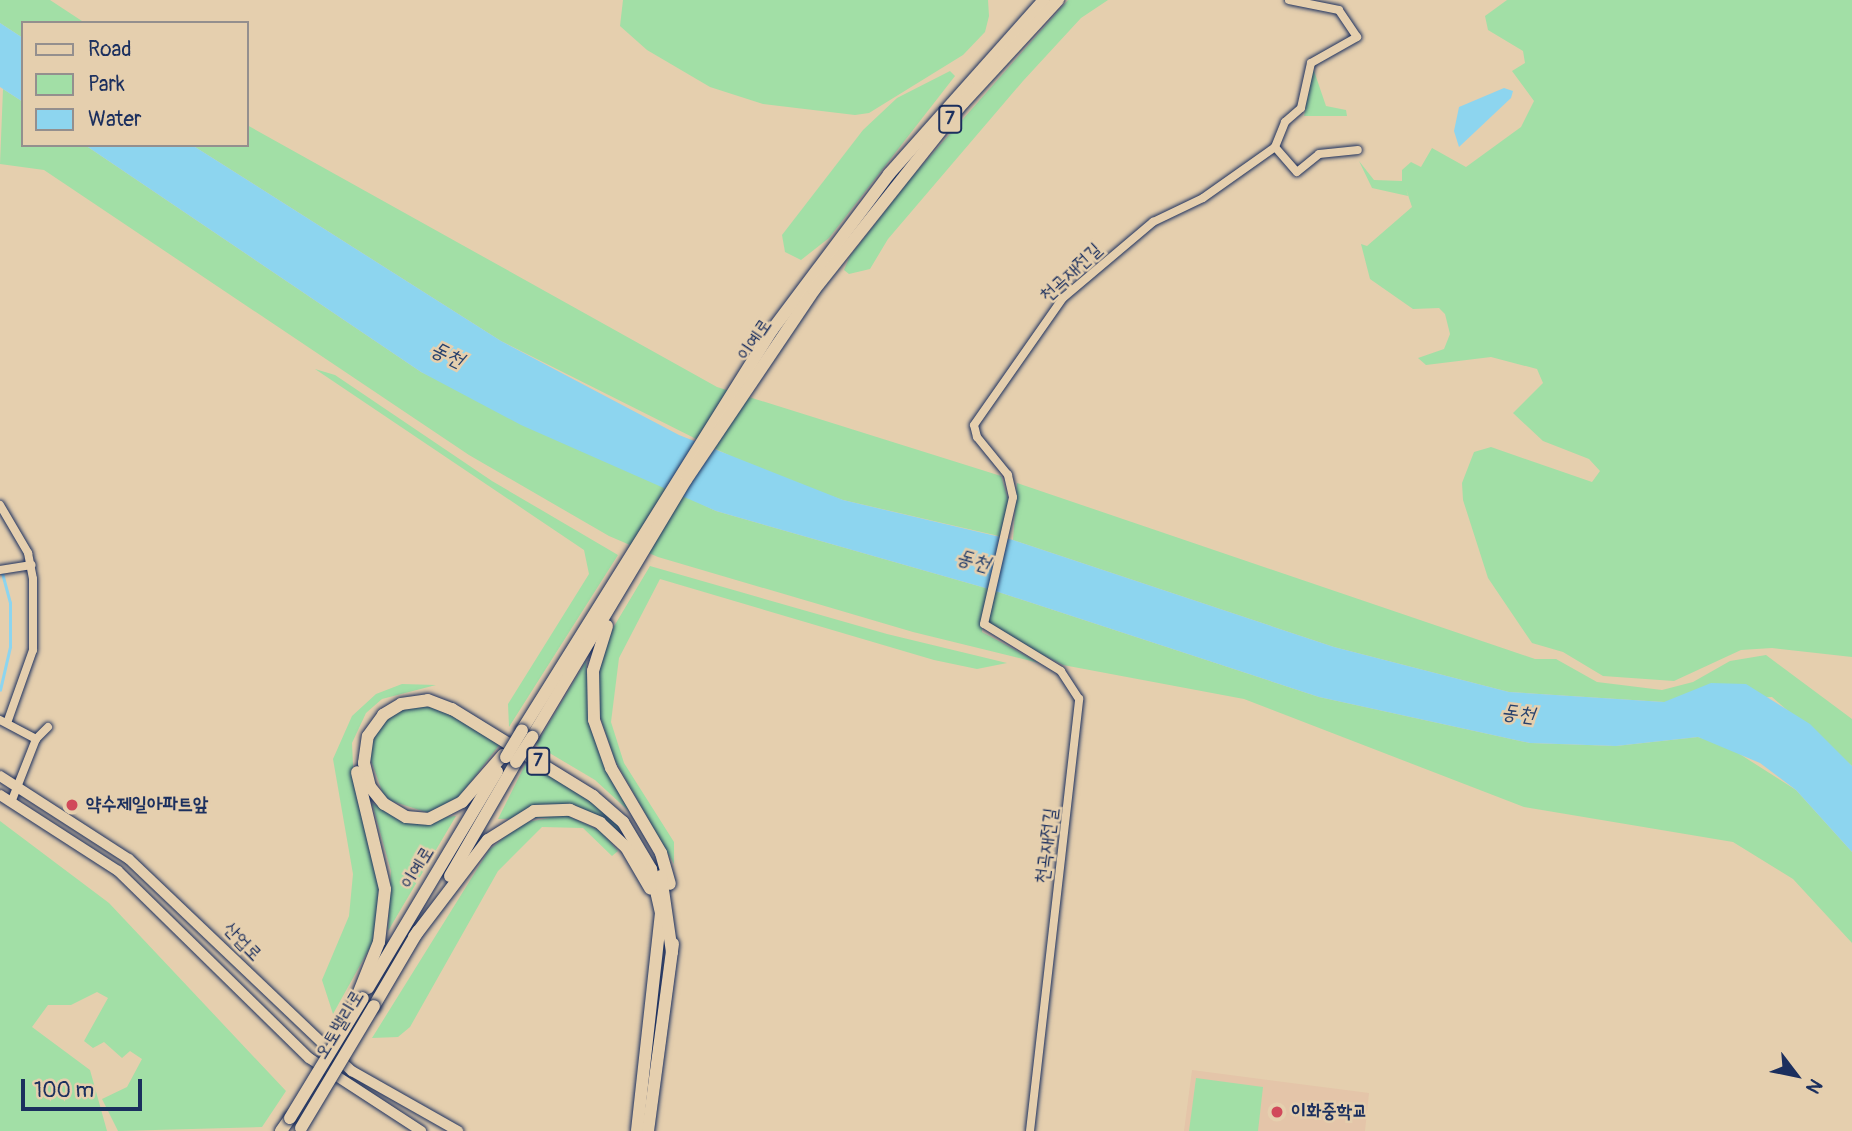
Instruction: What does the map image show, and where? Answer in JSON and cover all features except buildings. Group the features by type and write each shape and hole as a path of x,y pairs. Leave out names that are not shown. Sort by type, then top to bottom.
{"highway":[{"name":"이예로","path":"361,997 629,566 843,243 1044,0"},
{"name":"이예로","path":"843,243 963,103 1058,0"},
{"name":"7","path":"629,566 597,650 592,708 611,768 661,852 672,896 672,952 648,1131"},
{"path":"361,997 379,942 385,889 380,847 358,778 357,747 375,712 415,693 455,702 614,803 659,869 672,952"},
{"name":"7","path":"508,758 462,802 429,819 406,817 384,804 370,787 364,763 368,736 391,709 428,700 452,709 616,815 651,869 663,939 637,1131"},
{"name":"이예로","path":"414,937 508,758"},
{"path":"414,937 488,840 519,818 552,808 586,815 626,847 651,889 663,939"},
{"name":"오토밸리로","path":"299,1129 414,937"},
{"name":"오토밸리로","path":"281,1131 333,1048 361,997"}],"main road":[{"name":"산업로","path":"0,776 19,785 129,859 180,902 326,1051 458,1131"},
{"name":"산업로","path":"0,795 70,835 169,915 309,1058 421,1131"}],"street":[{"path":"1289,0 1339,10 1357,37 1311,63 1301,108 1285,122 1275,147 1297,172 1319,154 1358,150"},
{"name":"천곡재전길","path":"1030,1131 1079,699 1061,671 989,632 984,615 1013,514 1008,475 977,438 974,425 1044,321 1147,227 1275,147"},
{"path":"0,505 32,565 33,650 3,721 36,739"},
{"path":"0,570 32,565"},
{"path":"12,800 36,739 48,727"}],"shaded area":[{"name":"이화중학교","path":"1192,1070 1369,1093 1365,1131 1184,1131"}],"green space":[{"path":"0,0 50,0 82,21 21,21 21,37 0,23"},
{"path":"623,0 988,0 989,16 985,32 963,55 869,113 855,115 763,104 710,87 647,50 620,26"},
{"path":"1068,0 1108,0 1081,18 1023,81 888,239 870,269 849,274 844,270 850,256 911,178"},
{"path":"1507,0 1852,0 1852,657 1772,648 1741,650 1674,681 1603,676 1563,652 1532,643 1488,578 1463,500 1462,483 1474,452 1491,447 1592,482 1600,471 1589,459 1543,441 1513,413 1543,383 1537,369 1491,357 1426,365 1418,358 1444,349 1450,334 1445,314 1439,308 1413,309 1370,279 1361,244 1367,246 1412,207 1406,189 1408,196 1372,188 1359,161 1374,180 1402,181 1402,170 1411,162 1421,167 1432,148 1466,167 1521,127 1534,101 1512,71 1525,63 1523,51 1488,30 1485,16"},
{"path":"1313,68 1326,106 1346,110 1347,116 1304,116"},
{"path":"950,71 955,76 829,238 801,260 785,252 782,235 863,130 897,98"},
{"path":"3,89 21,101 21,147 88,147 421,372 716,511 989,589 1319,697 1530,743 1616,746 1698,737 1727,746 1796,790 1852,852 1852,943 1793,879 1733,842 1524,807 1244,699 1063,665 992,629 982,614 982,632 1039,663 913,632 658,557 609,536 469,455 44,170 0,164"},
{"path":"248,126 717,387 1001,476 1009,503 1003,537 843,500 762,472 501,341 195,147 248,147"},
{"path":"315,369 335,375 492,481 618,555 509,727 508,704 589,574 584,550"},
{"path":"1017,483 1535,659 1556,659 1597,682 1662,690 1693,682 1730,661 1766,655 1852,719 1852,766 1772,697 1664,702 1509,692 1334,647 1013,540"},
{"path":"650,566 887,634 1007,663 977,669 934,660 660,579 619,658 611,722 624,763 674,842 674,864 615,760 598,710 600,663 613,628"},
{"path":"586,661 590,727 631,813 595,780 536,745"},
{"path":"402,684 436,685 382,699 366,713 352,743 354,786 380,880 373,942 333,1014 322,980 349,916 353,874 333,759 352,716 376,694"},
{"path":"408,705 438,707 500,744 456,801 429,813 385,799 368,752 381,722"},
{"path":"527,761 583,794 622,828 617,832 596,817 498,819"},
{"path":"372,803 404,821 456,816 388,931 391,871"},
{"path":"566,815 601,831 618,851 612,856 583,828 542,827 498,871 410,1027 398,1037 372,1038 489,850 522,823"},
{"path":"0,821 109,903 286,1091 262,1127 118,1131 102,1099 127,1087 142,1059 130,1051 122,1058 104,1042 93,1048 84,1041 108,998 97,992 71,1005 48,1005 32,1027 90,1070 107,1131 0,1131"},
{"path":"1196,1078 1263,1087 1258,1131 1189,1131"}],"water":[{"path":"0,23 21,37 21,101 0,87"},
{"path":"1504,88 1513,91 1511,98 1459,147 1454,131 1459,107"},
{"name":"동천","path":"88,147 195,147 501,341 679,435 843,500 1013,540 1334,647 1509,692 1664,702 1711,683 1746,684 1810,724 1852,766 1852,852 1796,790 1760,763 1698,737 1616,746 1530,743 1319,697 989,589 716,511 521,425 421,372"}],"waterway":[{"path":"0,690 10,647 10,603 2,573"}],"place":[{"name":"약수제일아파트앞","path":"72,805"},
{"name":"이화중학교","path":"1277,1112"}]}
